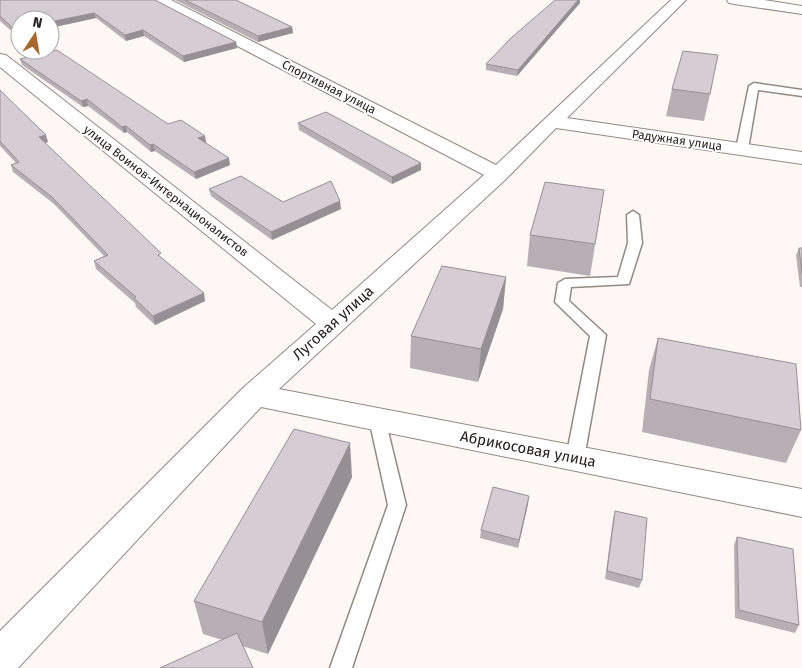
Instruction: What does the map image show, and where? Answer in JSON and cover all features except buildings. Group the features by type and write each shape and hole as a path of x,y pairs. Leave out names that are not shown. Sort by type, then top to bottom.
{"street":[{"name":"Спортивная улица","path":"160,0 498,174"},
{"name":"Луговая улица","path":"0,659 254,395 498,174 679,0"},
{"path":"734,0 802,10"},
{"name":"улица Воинов-Интернационалистов","path":"0,59 333,324"},
{"name":"Радужная улица","path":"552,122 802,158"},
{"name":"Абрикосовая улица","path":"254,395 802,503"}],"lane":[{"path":"742,149 754,86 802,93"},
{"path":"575,458 598,334 562,302 565,282 624,281 636,243 634,215"},
{"path":"340,668 397,506 377,419"}]}
